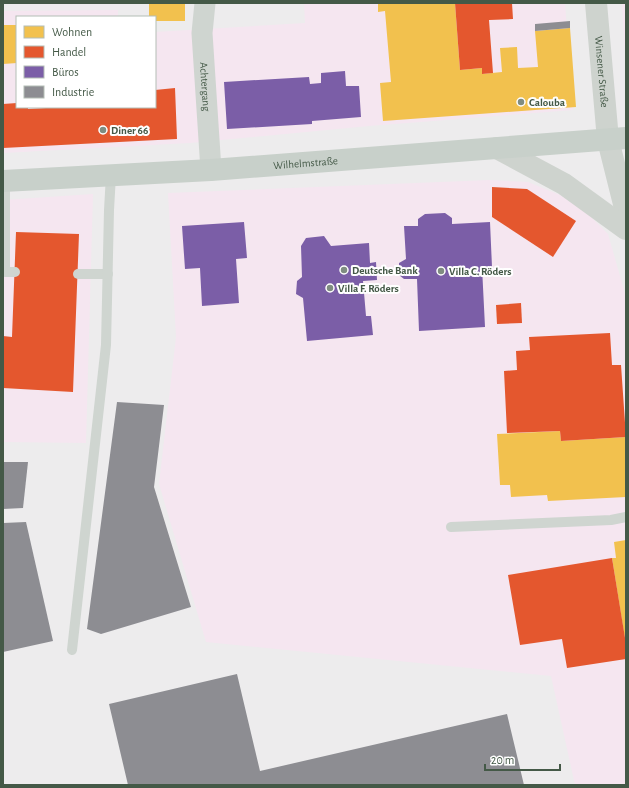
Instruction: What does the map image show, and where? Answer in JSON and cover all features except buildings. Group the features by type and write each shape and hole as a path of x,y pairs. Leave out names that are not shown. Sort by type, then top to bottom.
{"main road":[{"name":"Winsener Straße","path":"596,3 617,139 626,212"},
{"name":"Wilhelmstraße","path":"4,181 211,170 617,139"},
{"path":"497,148 564,184 626,229"}],"street":[{"name":"Achtergang","path":"205,3 202,33 211,170"}],"lane":[{"path":"72,650 106,345 111,175"},
{"path":"4,181 5,272 15,272"},
{"path":"78,274 108,274"},
{"path":"451,527 611,520 626,517"}],"shaded area":[{"path":"304,3 565,3 573,110 369,126 190,143 3,153 3,11 118,10 118,16 16,16 16,108 156,108 156,32 305,23"},
{"path":"622,3 626,3 626,70"},
{"path":"490,180 528,182 560,195 586,212 608,234 626,297 626,785 575,785 551,676 206,642 159,484 176,337 168,193"},
{"path":"93,194 86,443 3,442 3,200"}],"place":[{"name":"Calouba","path":"521,102"},
{"name":"Diner 66","path":"103,130"},
{"name":"Deutsche Bank","path":"344,270"},
{"name":"Villa C. Röders","path":"441,271"},
{"name":"Villa F. Röders","path":"330,288"}]}
